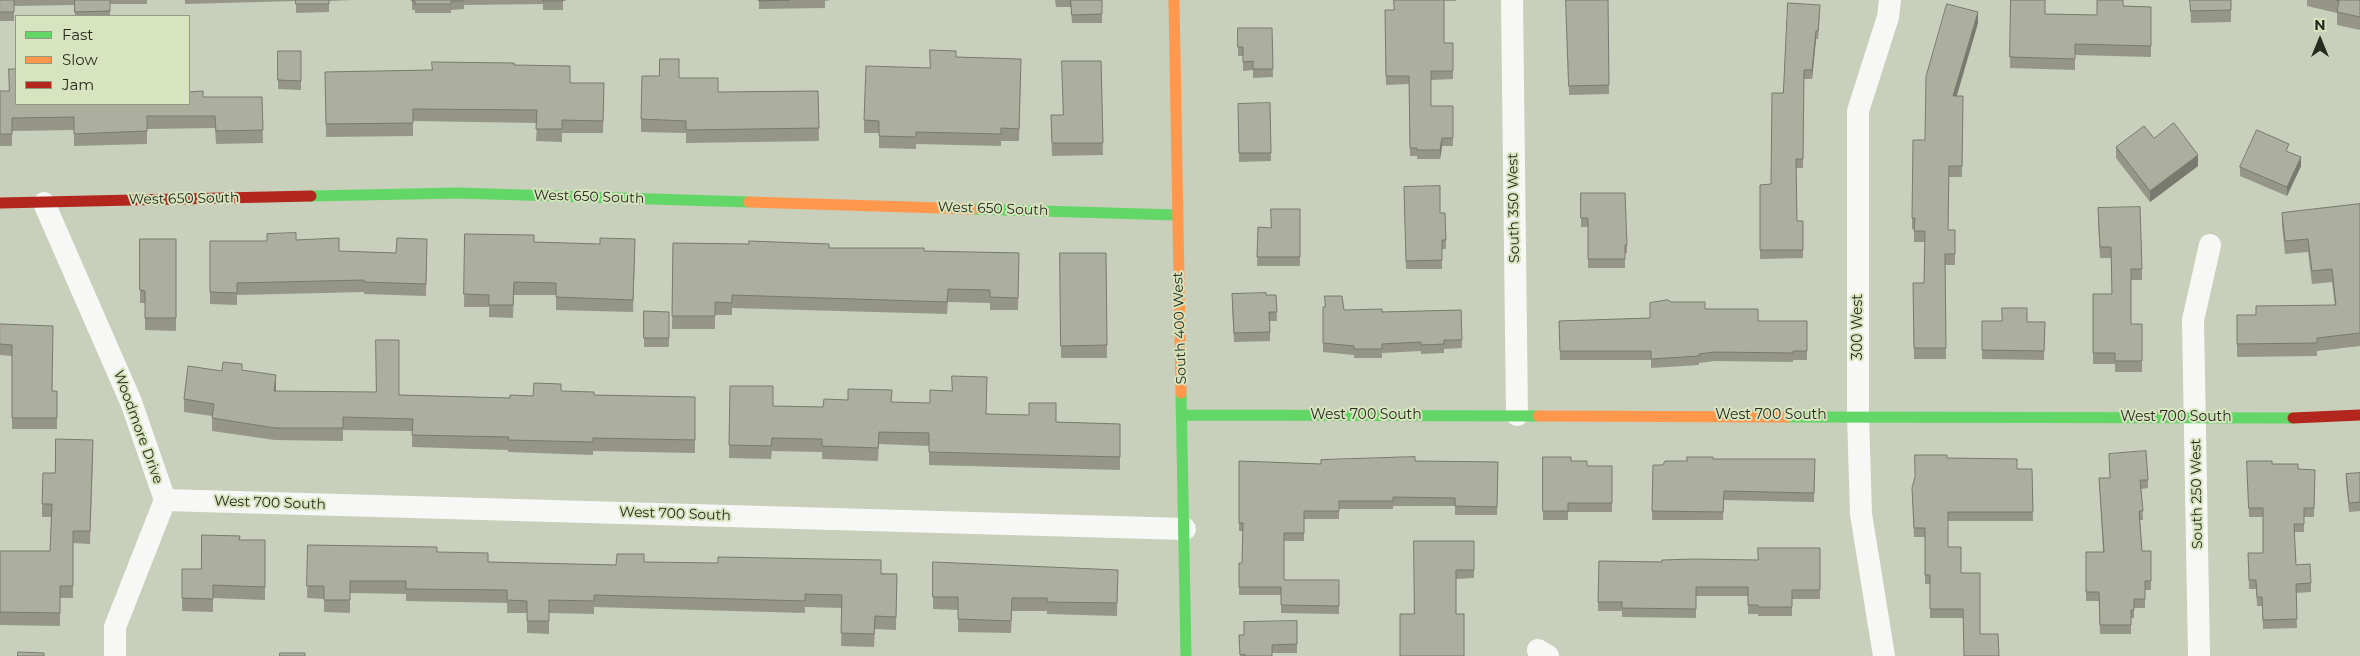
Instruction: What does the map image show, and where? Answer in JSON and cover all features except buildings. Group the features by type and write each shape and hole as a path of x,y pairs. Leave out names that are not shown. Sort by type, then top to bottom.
{"street":[{"name":"South 400 West","path":"1174,0 1186,656"},
{"name":"South 350 West","path":"1512,0 1517,415"},
{"name":"300 West","path":"1884,656 1860,514 1858,415 1858,110 1888,17 1890,0"},
{"name":"West 650 South","path":"0,203 458,193 1177,215"},
{"name":"Woodmore Drive","path":"44,203 132,402 165,500 116,627 116,656"},
{"name":"South 250 West","path":"2199,656 2193,320 2210,245"},
{"name":"West 700 South","path":"1182,415 1858,415 2196,418 2322,418 2360,415"},
{"name":"West 700 South","path":"165,500 1184,529"}],"traffic: fast":[{"path":"311,196 458,193 749,202"},
{"path":"973,209 1177,215"},
{"path":"1181,393 1186,656"},
{"path":"1182,415 1538,416"},
{"path":"1787,417 2293,418"}],"traffic: slow":[{"path":"1174,0 1181,393"},
{"path":"749,202 973,209"},
{"path":"1538,416 1787,417"}],"traffic: jam":[{"path":"0,203 311,196"},
{"path":"2293,418 2360,415"}]}
